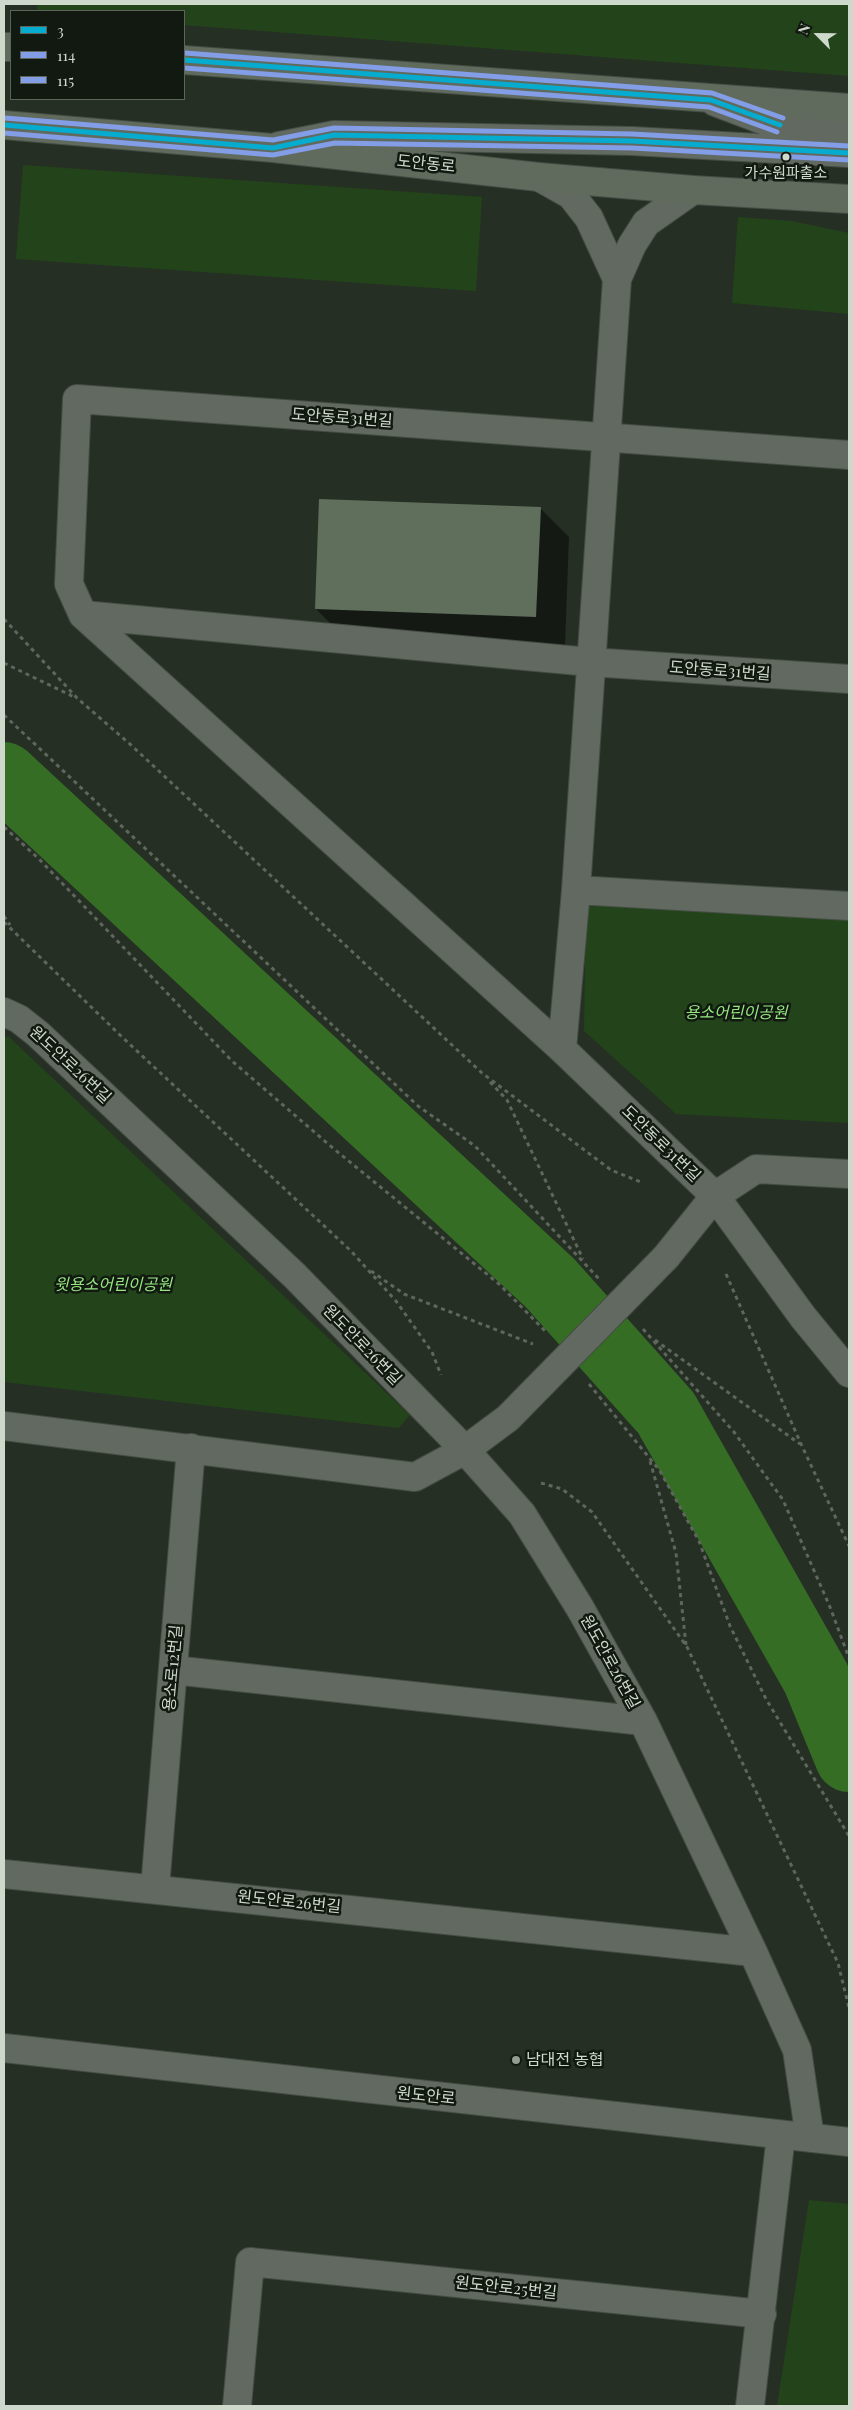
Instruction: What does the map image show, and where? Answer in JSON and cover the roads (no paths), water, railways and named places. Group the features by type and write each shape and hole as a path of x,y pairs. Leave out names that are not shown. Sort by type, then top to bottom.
{"main road":[{"path":"185,60 711,100 849,108"},
{"name":"도안동로","path":"4,125 273,148 693,190 849,199"}],"street":[{"path":"711,100 774,124 849,132"},
{"path":"273,148 334,135 632,141 849,153"},
{"path":"539,176 571,195 589,218 617,279"},
{"path":"562,1049 576,890 617,279 632,245 646,223 693,190"},
{"name":"도안동로31번길","path":"849,455 77,398 69,584 83,616 562,1049 715,1196 803,1317 849,1372"},
{"name":"도안동로31번길","path":"83,616 590,662 849,679"},
{"path":"576,890 849,906"},
{"name":"원도안로26번길","path":"12,1015 38,1034 295,1276 465,1450 522,1514 580,1608 643,1721 753,1952 797,2050 810,2138"},
{"path":"4,1426 191,1448 415,1478 465,1450 508,1418 666,1256 715,1196 756,1169 849,1174"},
{"name":"용소로12번길","path":"155,1888 191,1448"},
{"name":"원도안로26번길","path":"173,1670 643,1721"},
{"name":"원도안로26번길","path":"4,1874 155,1888 753,1952"},
{"name":"원도안로","path":"4,2048 849,2142"},
{"path":"750,2406 781,2135"},
{"name":"원도안로25번길","path":"237,2406 250,2262 762,2314"}],"waterway":[{"path":"4,776 550,1283 666,1413 816,1678 849,1758"}],"place":[{"name":"가수원파출소","path":"786,157"},
{"name":"남대전 농협","path":"516,2060"}],"park label":[{"name":"용소어린이공원","path":"736,1013"},
{"name":"윗용소어린이공원","path":"113,1285"}]}
